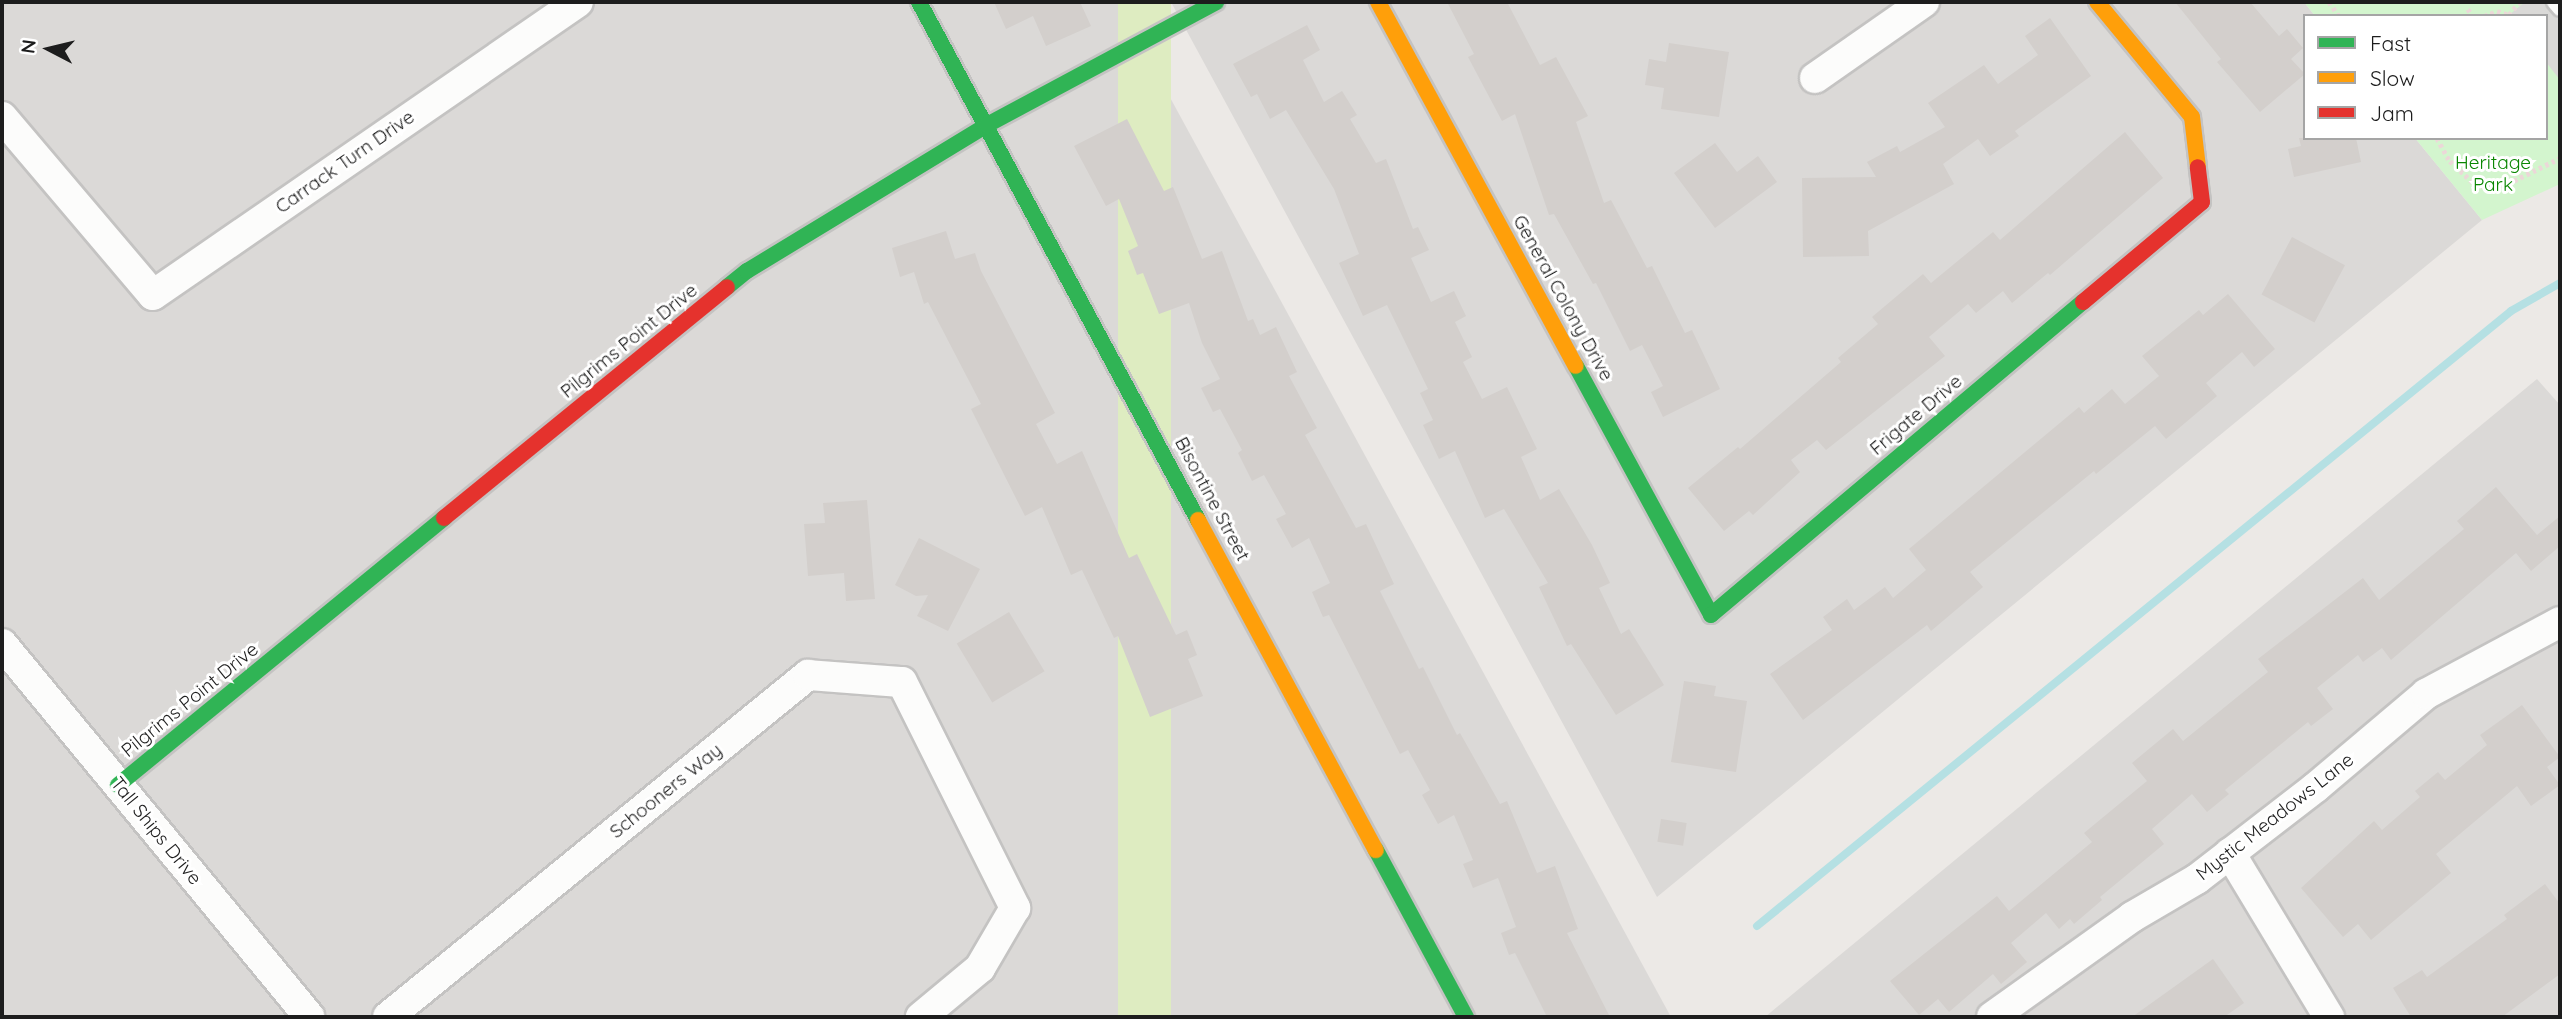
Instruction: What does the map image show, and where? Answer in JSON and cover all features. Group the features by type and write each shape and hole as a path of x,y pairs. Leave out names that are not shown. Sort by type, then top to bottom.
{"street":[{"name":"Carrack Turn Drive","path":"2,117 153,295 578,2"},
{"name":"Bisontine Street","path":"919,2 1466,1017"},
{"name":"Pilgrims Point Drive","path":"118,785 747,271 987,125 1216,2"},
{"name":"General Colony Drive","path":"1378,2 1711,615"},
{"path":"1815,78 1924,2"},
{"name":"Frigate Drive","path":"1711,615 2202,202 2192,117 2097,2"},
{"name":"Mystic Meadows Lane","path":"1992,1017 2132,917 2197,879 2316,787 2426,694 2560,622"},
{"name":"Tall Ships Drive","path":"2,644 309,1017"},
{"name":"Schooners Way","path":"388,1017 808,676 902,682 1015,908 980,968 921,1017"},
{"path":"2230,853 2329,1017"}],"lane":[{"path":"2554,2 2560,9"}],"path":[{"path":"2468,9 2472,14"},
{"path":"2489,14 2497,11 2506,14"},
{"path":"2438,140 2449,161 2475,184 2495,190 2560,158"}],"shaded area":[{"path":"2,2 1118,2 1671,1017 2,1017"},
{"path":"1171,2 2304,2 2313,14 2303,14 2303,140 2417,140 2482,220 1657,897"},
{"path":"2525,2 2560,2 2560,80 2548,65 2548,14 2510,14"},
{"path":"2537,379 2560,405 2560,1017 1765,1017"}],"green space":[{"path":"1118,2 1171,2 1171,1017 1118,1017"},
{"name":"Heritage Park","path":"2304,2 2560,2 2560,184 2482,220 2417,140 2548,140 2548,14 2313,14"}],"building":[{"path":"994,2 1080,2 1091,26 1046,46 1033,16 1006,29"},
{"path":"1447,2 1507,2 1540,65 1556,57 1588,116 1576,122 1604,203 1611,200 1647,268 1652,266 1685,333 1692,330 1720,389 1663,417 1651,392 1663,386 1642,345 1630,351 1596,283 1593,284 1554,214 1549,215 1515,114 1502,121 1468,57 1474,54"},
{"path":"2175,2 2250,2 2279,36 2287,29 2303,48 2291,59 2303,72 2303,76 2260,112 2217,62 2221,59"},
{"path":"2050,18 2091,76 2015,131 2019,136 1990,156 1978,139 1943,164 1954,184 1868,231 1869,256 1803,257 1802,178 1876,177 1867,162 1897,146 1900,152 1945,127 1928,103 1984,65 1998,84 2038,55 2025,36"},
{"path":"1307,25 1320,50 1303,60 1324,102 1342,91 1357,115 1350,119 1376,163 1386,159 1413,229 1418,227 1429,250 1411,258 1431,302 1454,291 1466,316 1455,322 1472,357 1463,362 1482,399 1507,387 1537,449 1521,457 1540,500 1559,489 1592,545 1610,583 1599,588 1621,634 1629,629 1664,685 1616,715 1571,644 1567,646 1539,587 1548,583 1504,509 1485,518 1455,451 1439,459 1423,425 1433,420 1420,393 1428,389 1387,305 1363,316 1339,263 1359,254 1334,189 1286,110 1270,119 1257,94 1251,97 1233,64"},
{"path":"1669,43 1729,52 1719,117 1661,109 1664,88 1645,85 1649,59 1666,62"},
{"path":"1127,119 1164,191 1173,187 1202,259 1222,251 1248,321 1253,319 1260,335 1276,327 1297,372 1289,376 1317,428 1305,435 1356,528 1366,524 1394,584 1380,591 1419,669 1423,667 1457,735 1460,733 1500,804 1507,801 1537,873 1555,866 1578,929 1567,933 1610,1017 1547,1017 1515,953 1509,955 1501,933 1516,927 1498,878 1473,888 1463,864 1473,860 1454,815 1438,824 1422,795 1430,790 1408,750 1400,754 1329,615 1323,617 1312,592 1330,583 1309,538 1292,548 1276,519 1286,514 1264,475 1252,481 1238,453 1242,450 1220,409 1213,412 1201,388 1220,379 1202,343 1189,303 1159,314 1143,273 1137,275 1128,251 1138,246 1119,199 1106,206 1074,146"},
{"path":"2125,132 2163,178 2050,275 2048,273 2012,303 2003,291 1976,313 1968,304 1929,337 1945,356 1826,450 1817,440 1791,460 1800,472 1753,515 1749,511 1724,531 1688,488 1738,447 1740,449 1841,362 1838,358 1878,324 1872,317 1923,274 1931,283 1993,232 2000,240"},
{"path":"2299,138 2356,140 2361,162 2294,177 2288,149 2301,146"},
{"path":"1715,143 1737,172 1758,156 1777,182 1715,228 1674,173"},
{"path":"946,231 955,259 975,253 981,271 1055,413 1036,424 1057,464 1082,451 1129,558 1137,554 1176,635 1187,630 1197,655 1188,659 1203,696 1150,717 1118,636 1114,638 1082,570 1071,575 1042,507 1025,516 971,409 981,404 928,302 924,304 914,272 900,277 892,248"},
{"path":"2292,237 2345,265 2314,323 2261,294"},
{"path":"2228,294 2275,349 2254,367 2242,352 2206,383 2217,396 2166,439 2155,426 2096,474 2094,471 1970,572 1983,587 1931,631 1927,625 1803,720 1770,674 1832,630 1823,617 1847,599 1854,610 1885,587 1893,598 1926,570 1909,549 2079,407 2084,413 2112,389 2125,404 2159,376 2142,356 2199,310 2203,315"},
{"path":"2496,487 2537,535 2560,516 2560,546 2531,571 2516,553 2391,660 2382,648 2363,662 2358,655 2317,688 2333,709 2311,726 2308,722 2225,790 2229,794 2207,812 2192,794 2152,829 2164,844 2100,897 2102,900 2074,924 2070,919 2059,929 2046,913 2011,943 2027,962 2001,984 1993,974 1949,1012 1938,999 1919,1015 1890,981 1997,896 2009,911 2092,842 2084,833 2147,781 2132,763 2173,729 2183,741 2268,672 2258,659 2363,578 2379,600 2464,529 2457,521"},
{"path":"867,500 875,599 846,601 844,573 808,576 804,524 825,523 823,503"},
{"path":"919,538 980,569 948,631 917,616 928,595 916,596 895,585"},
{"path":"1009,612 1045,671 992,703 957,643"},
{"path":"1684,681 1716,686 1714,696 1747,701 1736,772 1671,762"},
{"path":"2522,705 2560,757 2547,767 2560,785 2531,806 2517,786 2436,854 2451,873 2371,940 2358,924 2343,937 2301,888 2374,821 2382,830 2420,797 2415,791 2438,772 2445,780 2487,745 2480,735"},
{"path":"1661,819 1687,823 1683,846 1657,842"},
{"path":"2545,884 2560,904 2560,974 2502,1017 2411,1017 2393,988 2422,970 2427,977 2507,919 2504,915"},
{"path":"2213,959 2244,1003 2224,1017 2132,1017"}],"waterway":[{"path":"1757,926 2511,311 2560,283"}],"traffic: fast":[{"path":"919,2 1198,520"},
{"path":"727,287 747,271 987,125 1216,2"},
{"path":"1576,366 1711,615 2083,302"},
{"path":"118,785 444,518"},
{"path":"1376,850 1466,1017"}],"traffic: slow":[{"path":"1378,2 1576,366"},
{"path":"2097,2 2192,117 2198,167"},
{"path":"1198,520 1376,850"}],"traffic: jam":[{"path":"2083,302 2202,202 2198,167"},
{"path":"444,518 727,287"}]}
